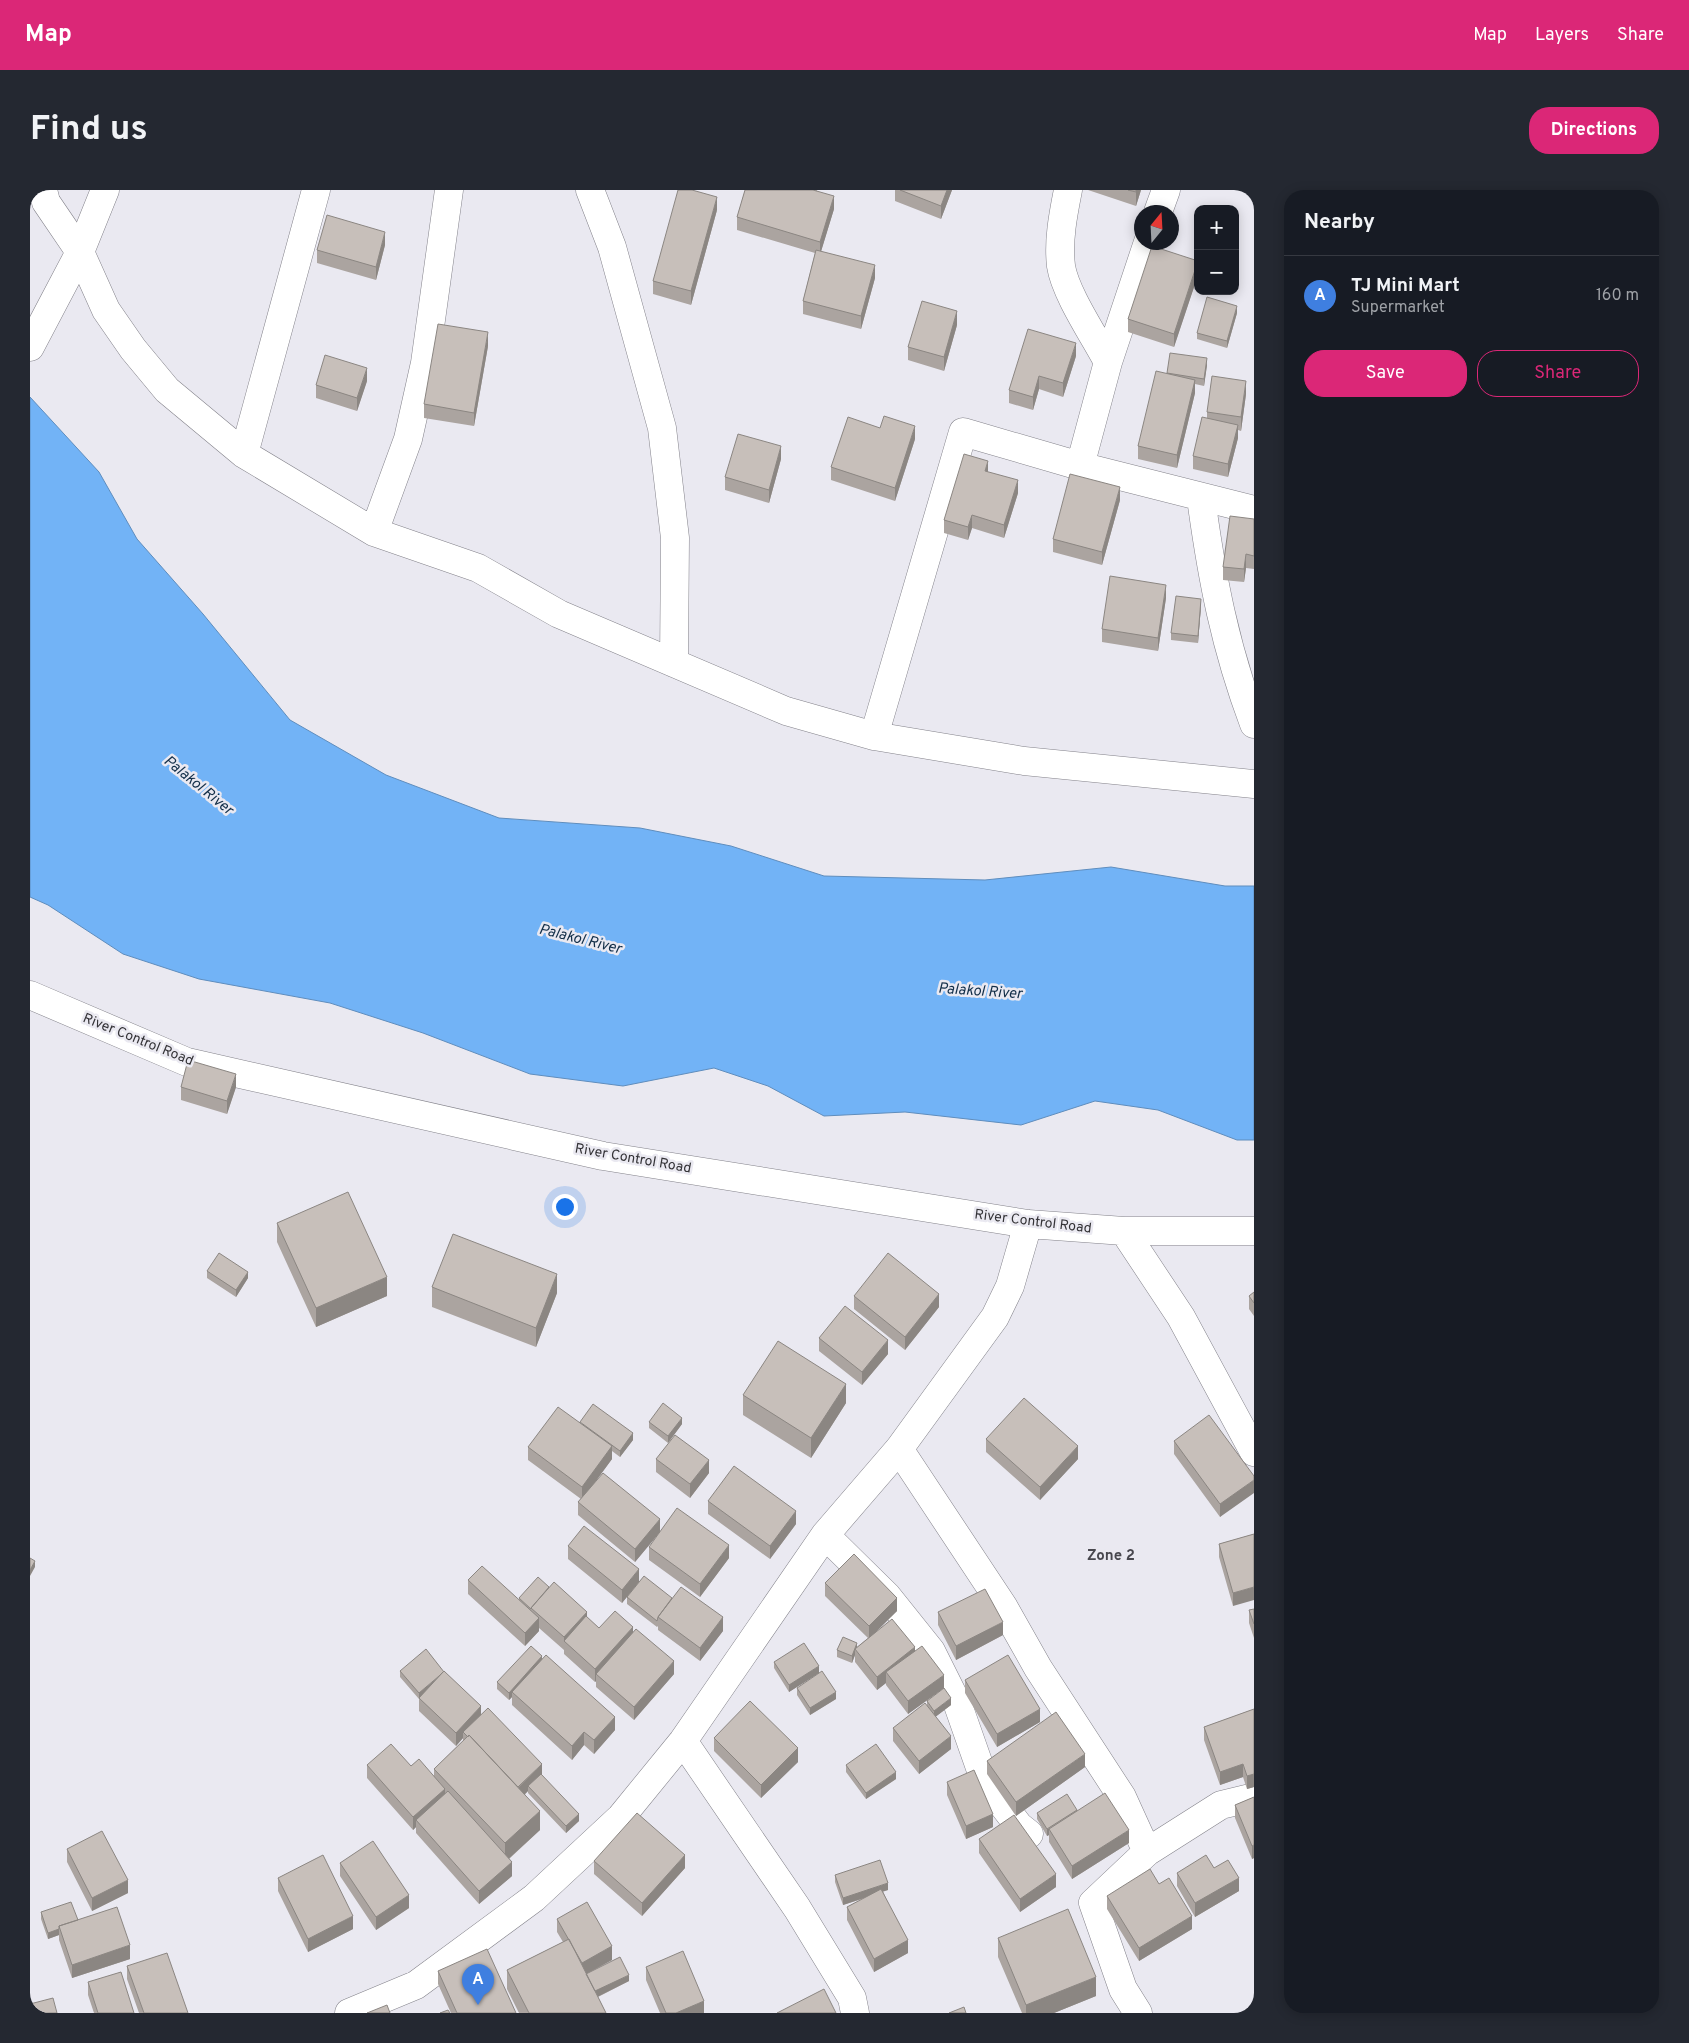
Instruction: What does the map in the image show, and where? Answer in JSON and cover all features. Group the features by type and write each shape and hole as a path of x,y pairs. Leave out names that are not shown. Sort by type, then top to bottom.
{"street":[{"path":"43,190 46,202 80,252 106,310 132,349 167,390 244,454 374,532 478,568 559,614 786,711 874,736 1024,761 1254,784"},
{"path":"30,347 80,252 105,190"},
{"path":"244,454 316,190"},
{"path":"374,532 408,439 425,363 449,190"},
{"path":"590,190 615,256 662,428 674,538 674,663"},
{"path":"1068,190 1061,233 1062,267 1072,293 1108,362"},
{"path":"1161,205 1166,190"},
{"path":"1080,466 1108,362 1145,250"},
{"path":"874,736 962,432 1080,466 1254,510"},
{"path":"1201,498 1211,574 1225,636 1254,724"},
{"name":"River Control Road","path":"30,995 187,1062 603,1156 1028,1224 1124,1231 1254,1231"},
{"path":"349,2013 416,1985 534,1898 621,1817 683,1742 825,1535 899,1448 995,1317 1010,1286 1028,1224"},
{"path":"1124,1231 1182,1317 1254,1452"},
{"path":"899,1448 1003,1606 1038,1668 1122,1797 1147,1852"},
{"path":"825,1535 887,1596 931,1651 958,1705 985,1782 1020,1826 1029,1834"},
{"path":"683,1742 797,1908 822,1952 852,1998 855,2013"},
{"path":"1138,2013 1123,1989 1093,1903 1147,1852 1221,1805 1254,1797"}],"water":[{"name":"Palakol River","path":"30,397 99,472 137,539 203,614 290,720 386,775 499,818 640,828 731,846 824,876 985,880 1111,867 1225,886 1254,886 1254,1140 1237,1140 1158,1110 1095,1101 1021,1125 905,1112 824,1116 768,1086 714,1068 623,1086 530,1074 423,1033 330,1003 199,979 123,954 48,905 30,897"}],"building":[{"path":"678,190 692,190 717,197 691,291 653,281"},
{"path":"745,190 813,190 834,196 820,242 737,217"},
{"path":"900,190 947,190 941,206"},
{"path":"327,215 385,232 376,267 317,250"},
{"path":"816,250 875,265 861,316 803,301"},
{"path":"1151,250 1164,250 1194,260 1194,273 1174,334 1128,319"},
{"path":"1207,297 1237,306 1227,341 1197,333"},
{"path":"922,301 957,311 944,357 908,347"},
{"path":"438,324 488,332 474,413 424,404"},
{"path":"1028,329 1076,343 1063,383 1039,376 1033,397 1009,390"},
{"path":"1170,353 1207,358 1204,379 1167,373"},
{"path":"325,355 367,368 357,398 316,385"},
{"path":"1156,371 1195,380 1177,455 1138,446"},
{"path":"1212,376 1246,381 1241,417 1207,412"},
{"path":"884,416 915,426 895,488 831,467 848,417 880,428"},
{"path":"1202,417 1238,425 1228,464 1193,456"},
{"path":"738,434 781,446 769,490 725,477"},
{"path":"964,454 988,461 985,471 1018,480 1004,525 972,515 968,527 944,520"},
{"path":"1070,474 1120,487 1102,552 1053,539"},
{"path":"1230,516 1254,519 1254,556 1246,554 1244,569 1223,567"},
{"path":"1110,576 1166,585 1158,638 1102,629"},
{"path":"1176,596 1201,599 1198,636 1171,633"},
{"path":"188,1060 236,1074 227,1101 181,1087"},
{"path":"348,1192 387,1277 316,1308 277,1223"},
{"path":"453,1234 557,1274 536,1328 432,1287"},
{"path":"219,1253 248,1272 236,1290 207,1271"},
{"path":"888,1253 939,1294 905,1337 854,1296"},
{"path":"1254,1292 1254,1303 1249,1296"},
{"path":"845,1306 888,1340 862,1372 819,1338"},
{"path":"778,1341 846,1384 811,1438 743,1395"},
{"path":"1024,1398 1078,1446 1040,1487 986,1439"},
{"path":"663,1403 682,1418 668,1436 649,1422"},
{"path":"593,1404 633,1433 620,1451 580,1422"},
{"path":"558,1407 612,1446 582,1487 528,1447"},
{"path":"1209,1415 1254,1476 1254,1480 1220,1504 1174,1441"},
{"path":"675,1435 709,1460 690,1484 656,1459"},
{"path":"734,1466 796,1511 770,1546 708,1501"},
{"path":"603,1473 660,1519 635,1549 578,1502"},
{"path":"677,1508 729,1545 700,1584 649,1547"},
{"path":"584,1526 639,1569 622,1590 568,1546"},
{"path":"1254,1534 1254,1587 1233,1593 1219,1544"},
{"path":"854,1554 897,1598 869,1626 825,1583"},
{"path":"30,1558 35,1561 30,1570"},
{"path":"482,1566 539,1618 525,1633 468,1580"},
{"path":"644,1576 672,1598 657,1621 627,1597"},
{"path":"538,1577 549,1587 531,1609 519,1598"},
{"path":"554,1582 587,1612 564,1637 531,1608"},
{"path":"681,1587 723,1617 700,1648 658,1617"},
{"path":"985,1589 1003,1622 956,1646 938,1612"},
{"path":"1254,1609 1254,1624 1249,1610"},
{"path":"615,1611 633,1627 595,1669 564,1641 586,1616 599,1628"},
{"path":"892,1619 915,1647 877,1677 855,1649"},
{"path":"636,1629 674,1661 634,1707 596,1674"},
{"path":"843,1637 857,1643 852,1656 837,1650"},
{"path":"804,1643 819,1666 789,1685 774,1662"},
{"path":"531,1646 542,1656 509,1693 497,1682"},
{"path":"922,1646 944,1675 908,1701 886,1672"},
{"path":"426,1649 444,1671 419,1693 400,1671"},
{"path":"546,1655 615,1717 594,1740 584,1732 572,1746 512,1692"},
{"path":"1008,1655 1040,1709 997,1734 965,1680"},
{"path":"444,1671 481,1706 456,1733 419,1698"},
{"path":"822,1671 836,1692 810,1708 797,1688"},
{"path":"944,1688 951,1698 934,1711 927,1701"},
{"path":"750,1701 798,1748 761,1785 714,1738"},
{"path":"925,1703 951,1736 919,1761 893,1728"},
{"path":"488,1708 542,1764 518,1787 469,1735 468,1737 463,1732"},
{"path":"1254,1709 1254,1774 1247,1776 1243,1764 1220,1772 1204,1727"},
{"path":"1056,1712 1085,1754 1016,1802 987,1761"},
{"path":"469,1735 540,1811 505,1843 434,1769"},
{"path":"391,1744 411,1766 419,1759 445,1789 413,1817 367,1765"},
{"path":"876,1744 896,1772 866,1793 846,1765"},
{"path":"974,1770 993,1814 966,1826 947,1782"},
{"path":"541,1774 579,1814 566,1826 528,1786"},
{"path":"448,1791 512,1862 479,1891 416,1820"},
{"path":"1105,1793 1129,1830 1072,1866 1049,1829"},
{"path":"1067,1794 1077,1810 1047,1829 1037,1813"},
{"path":"1254,1797 1254,1845 1252,1846 1235,1805"},
{"path":"637,1813 685,1855 642,1903 594,1861"},
{"path":"1014,1815 1056,1874 1020,1899 979,1839"},
{"path":"102,1831 128,1880 92,1898 67,1849"},
{"path":"373,1841 409,1895 376,1917 340,1863"},
{"path":"323,1855 353,1916 308,1939 278,1878"},
{"path":"1206,1855 1214,1868 1228,1860 1239,1878 1195,1903 1177,1873"},
{"path":"880,1860 888,1883 843,1898 835,1875"},
{"path":"1150,1869 1159,1884 1169,1878 1192,1916 1139,1948 1107,1896"},
{"path":"881,1889 908,1940 874,1959 847,1907"},
{"path":"71,1902 78,1920 59,1926 59,1929 48,1933 41,1912"},
{"path":"587,1902 612,1946 582,1963 557,1919"},
{"path":"117,1907 130,1945 72,1965 59,1926"},
{"path":"1068,1909 1096,1977 1026,2005 998,1938"},
{"path":"569,1939 606,2013 529,2013 507,1970"},
{"path":"487,1949 516,2013 457,2013 438,1971"},
{"path":"683,1951 704,2001 676,2013 666,2013 646,1967"},
{"path":"167,1953 188,2013 144,2013 127,1966"},
{"path":"620,1957 629,1975 595,1991 586,1974"},
{"path":"121,1972 134,2013 98,2013 88,1982"},
{"path":"824,1989 836,2013 777,2013"},
{"path":"53,1998 57,2013 30,2013 30,2004"},
{"path":"387,2005 390,2013 367,2013"},
{"path":"964,2007 966,2013 949,2013"}],"place":[{"name":"TJ Mini Mart","path":"478,2005"}],"district":[{"name":"Zone 2","path":"1111,1556"}]}
